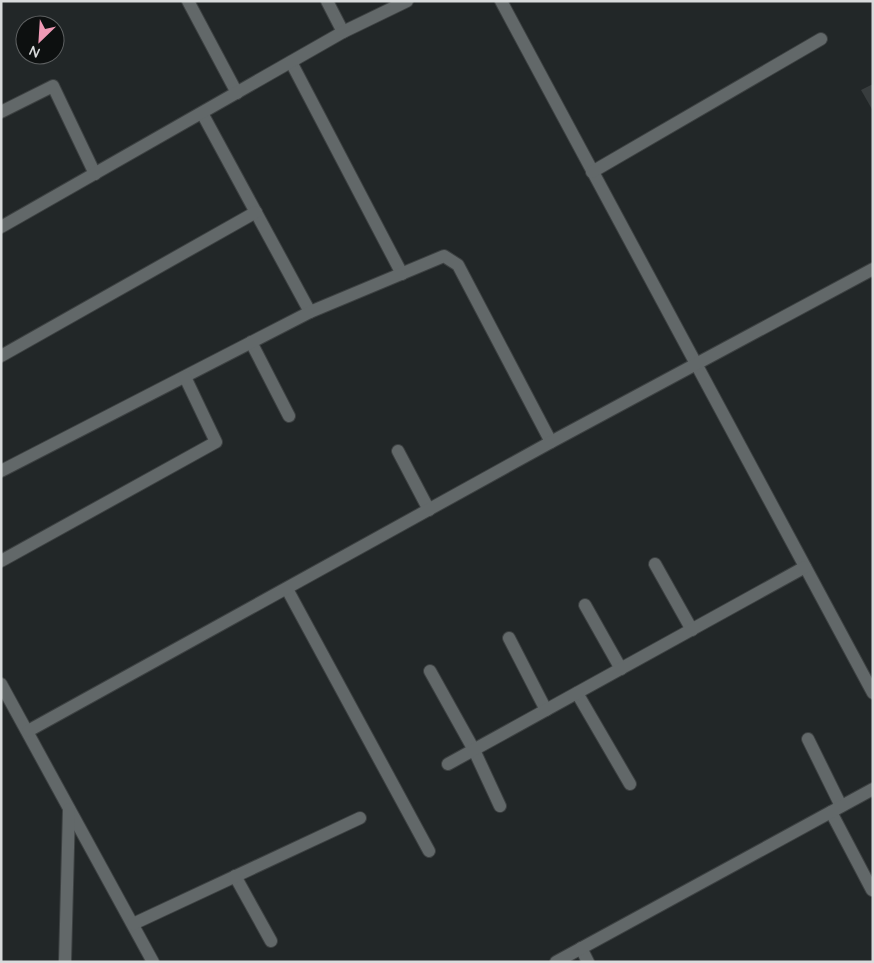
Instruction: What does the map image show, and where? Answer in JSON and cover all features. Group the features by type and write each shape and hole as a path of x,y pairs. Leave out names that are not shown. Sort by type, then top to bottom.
{"street":[{"path":"188,1 238,93"},
{"path":"327,1 343,32"},
{"path":"1,228 343,32 407,1"},
{"path":"501,1 873,693"},
{"path":"592,172 821,39"},
{"path":"291,62 402,274"},
{"path":"1,112 53,86 95,174"},
{"path":"202,113 310,312"},
{"path":"1,356 256,212"},
{"path":"1,471 310,312 444,256 458,265 551,442"},
{"path":"28,731 551,442 871,275"},
{"path":"251,342 289,416"},
{"path":"1,561 216,442 185,377"},
{"path":"398,451 429,510"},
{"path":"655,564 692,630"},
{"path":"448,764 805,567"},
{"path":"287,589 429,851"},
{"path":"585,605 621,669"},
{"path":"509,638 546,710"},
{"path":"430,671 474,750 500,806"},
{"path":"1,684 154,962"},
{"path":"577,693 630,784"},
{"path":"808,739 836,809 872,890"},
{"path":"556,962 873,789"},
{"path":"65,962 69,808"},
{"path":"133,924 360,818"},
{"path":"235,876 270,941"},
{"path":"581,948 588,962"}],"building":[{"path":"873,84 873,111 861,90"}]}
